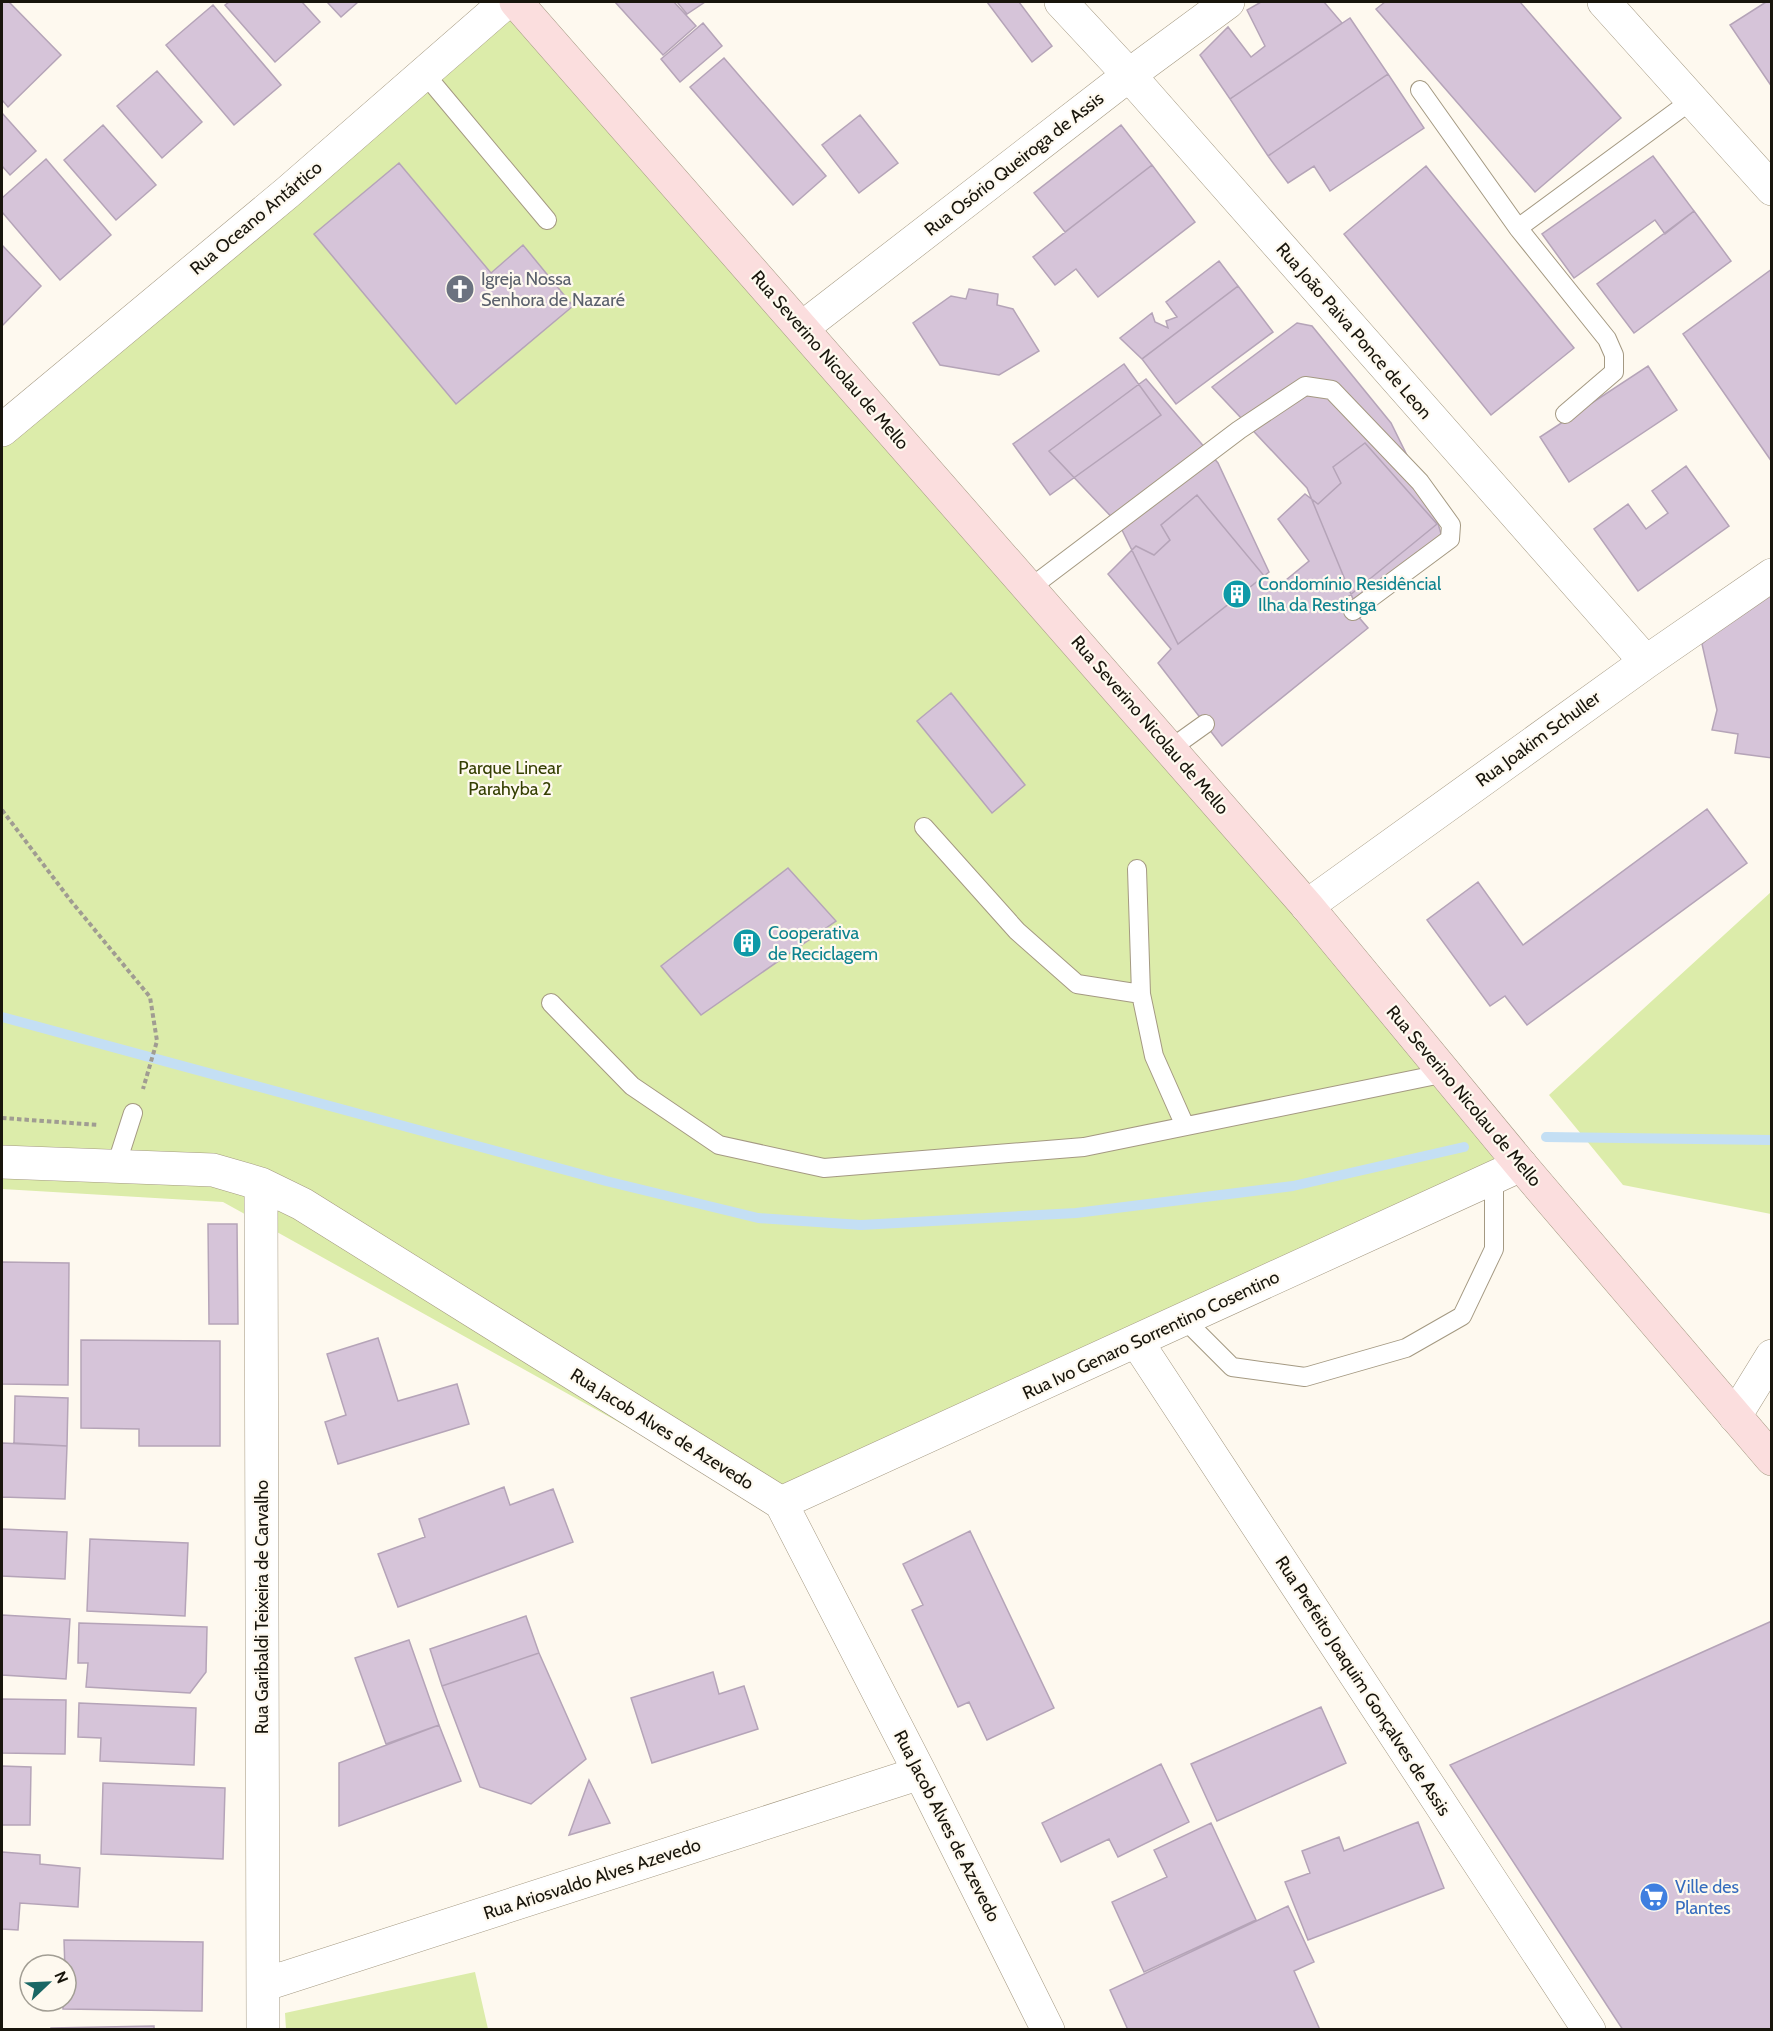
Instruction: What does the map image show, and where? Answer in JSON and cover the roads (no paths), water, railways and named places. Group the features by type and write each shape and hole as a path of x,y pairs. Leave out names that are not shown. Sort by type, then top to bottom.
{"main road":[{"name":"Rua Severino Nicolau de Mello","path":"516,2 1307,906 1446,1073 1507,1172 1735,1416 1772,1459"}],"street":[{"name":"Rua Oceano Antártico","path":"2,430 288,192 506,2"},
{"name":"Rua João Paiva Ponce de Leon","path":"1061,2 1129,75 1646,662"},
{"name":"Rua Osório Queiroga de Assis","path":"802,328 1129,75 1228,2"},
{"path":"1604,2 1772,189"},
{"name":"Rua Joakim Schuller","path":"1307,906 1646,662 1772,575"},
{"name":"Rua Jacob Alves de Azevedo","path":"2,1162 213,1170 261,1184 302,1204 781,1503 921,1773 1048,2030"},
{"name":"Rua Ivo Genaro Sorrentino Cosentino","path":"781,1503 1507,1172"},
{"name":"Rua Garibaldi Teixeira de Carvalho","path":"261,1184 262,2030"},
{"name":"Rua Prefeito Joaquim Gonçalves de Assis","path":"1137,1342 1589,2030"},
{"path":"1735,1416 1772,1356"},
{"name":"Rua Ariosvaldo Alves Azevedo","path":"263,1985 921,1773"}],"lane":[{"path":"424,73 547,220"},
{"path":"1420,90 1518,228 1607,339 1614,356 1614,372 1565,414"},
{"path":"1518,228 1692,100"},
{"path":"1030,588 1239,430 1305,386 1332,390 1420,482 1451,525 1450,538 1353,611"},
{"path":"1170,749 1205,723"},
{"path":"924,827 1017,931 1077,984 1141,994"},
{"path":"1137,868 1141,994 1154,1056 1185,1126"},
{"path":"551,1002 632,1086 719,1145 824,1168 1084,1147 1446,1073"},
{"path":"116,1166 133,1113"},
{"path":"1185,1320 1232,1367 1305,1377 1406,1348 1462,1316 1494,1249 1507,1172"}],"waterway":[{"path":"2,1017 606,1181 758,1218 861,1225 1076,1213 1293,1186 1464,1147"},
{"path":"1546,1137 1772,1140"}],"place":[{"name":"Igreja Nossa Senhora de Nazaré","path":"460,289"},
{"name":"Condomínio Residêncial Ilha da Restinga","path":"1237,594"},
{"name":"Cooperativa de Reciclagem","path":"747,943"},
{"name":"Ville des Plantes","path":"1654,1897"}],"park label":[{"name":"Parque Linear Parahyba 2","path":"510,778"}]}
